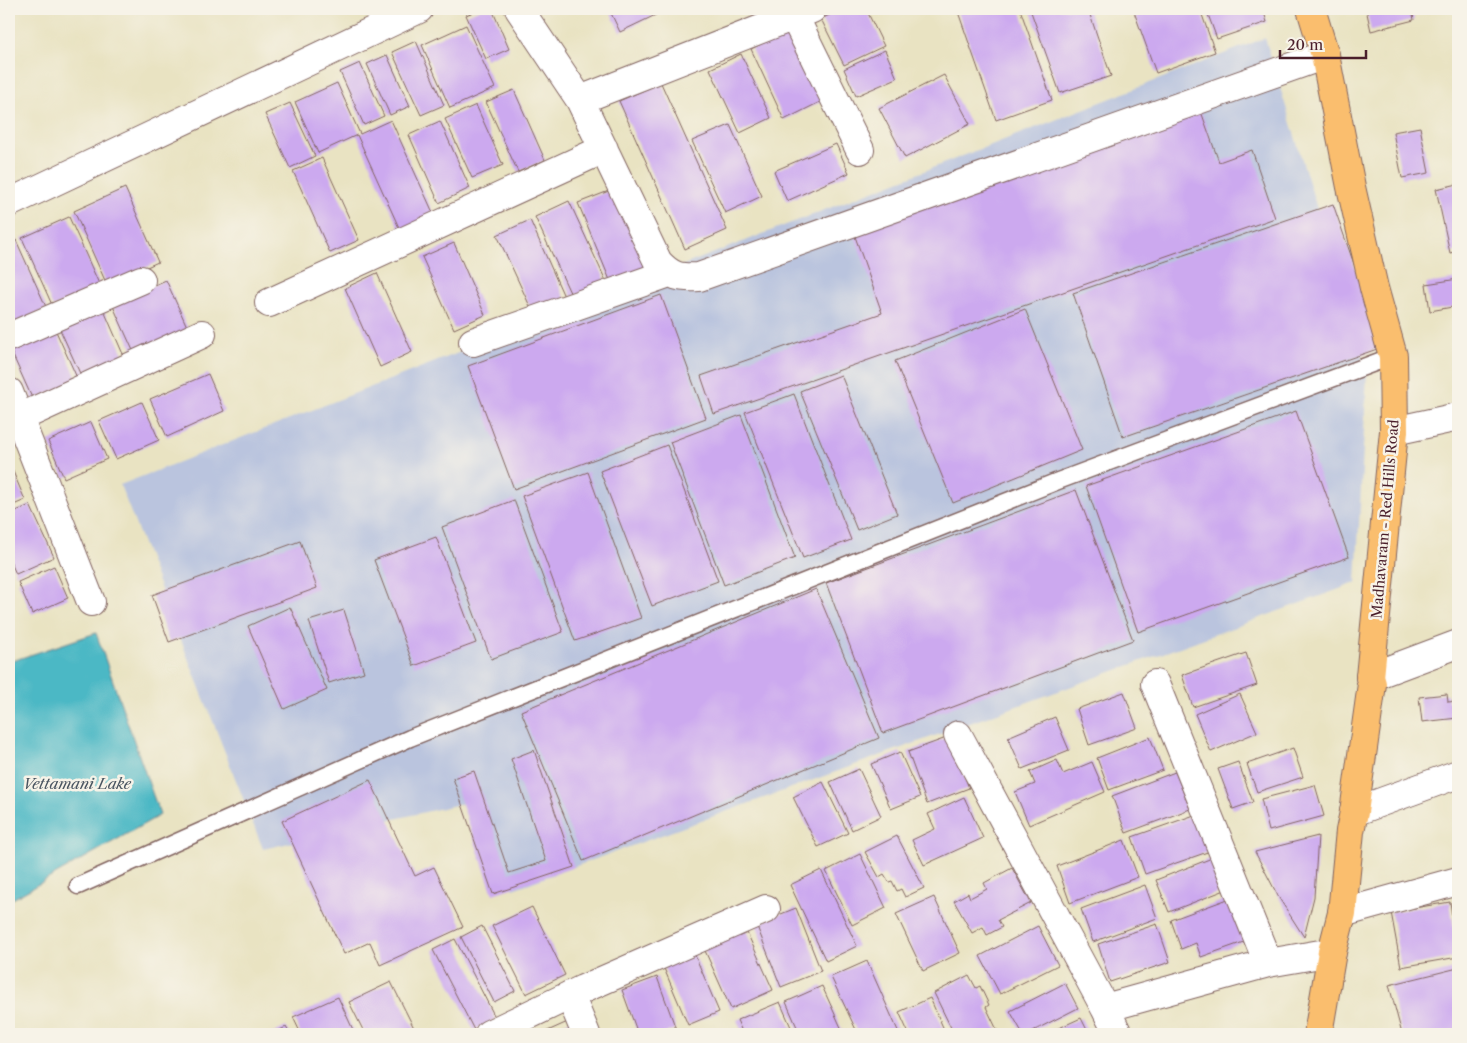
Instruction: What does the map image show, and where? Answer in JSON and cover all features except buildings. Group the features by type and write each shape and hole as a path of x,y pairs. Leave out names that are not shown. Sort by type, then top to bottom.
{"main road":[{"name":"Madhavaram - Red Hills Road","path":"1311,9 1325,55 1351,187 1374,288 1394,356 1394,431 1370,677 1372,684 1350,831 1342,913 1332,952 1318,1034"}],"street":[{"path":"9,203 419,9"},
{"path":"519,9 580,100 658,262 669,273 682,278 699,277 720,271 1325,55"},
{"path":"580,100 803,12 860,150"},
{"path":"269,302 604,149"},
{"path":"473,342 669,273"},
{"path":"9,337 141,280"},
{"path":"19,418 202,334"},
{"path":"9,392 91,602"},
{"path":"1394,431 1458,417"},
{"path":"1370,677 1458,644"},
{"path":"1155,684 1268,963"},
{"path":"958,735 1118,1034"},
{"path":"1354,812 1458,774"},
{"path":"1342,913 1458,881"},
{"path":"489,1034 570,995 766,908"},
{"path":"1105,1008 1268,963 1332,952"},
{"path":"570,995 586,1034"}],"lane":[{"path":"78,886 419,734 1058,481 1394,356"}],"shaded area":[{"path":"1265,38 1367,373 1356,583 513,889 482,799 263,849 120,485"}],"water":[{"name":"Vettamani Lake","path":"96,633 160,815 9,901 9,662"}]}
